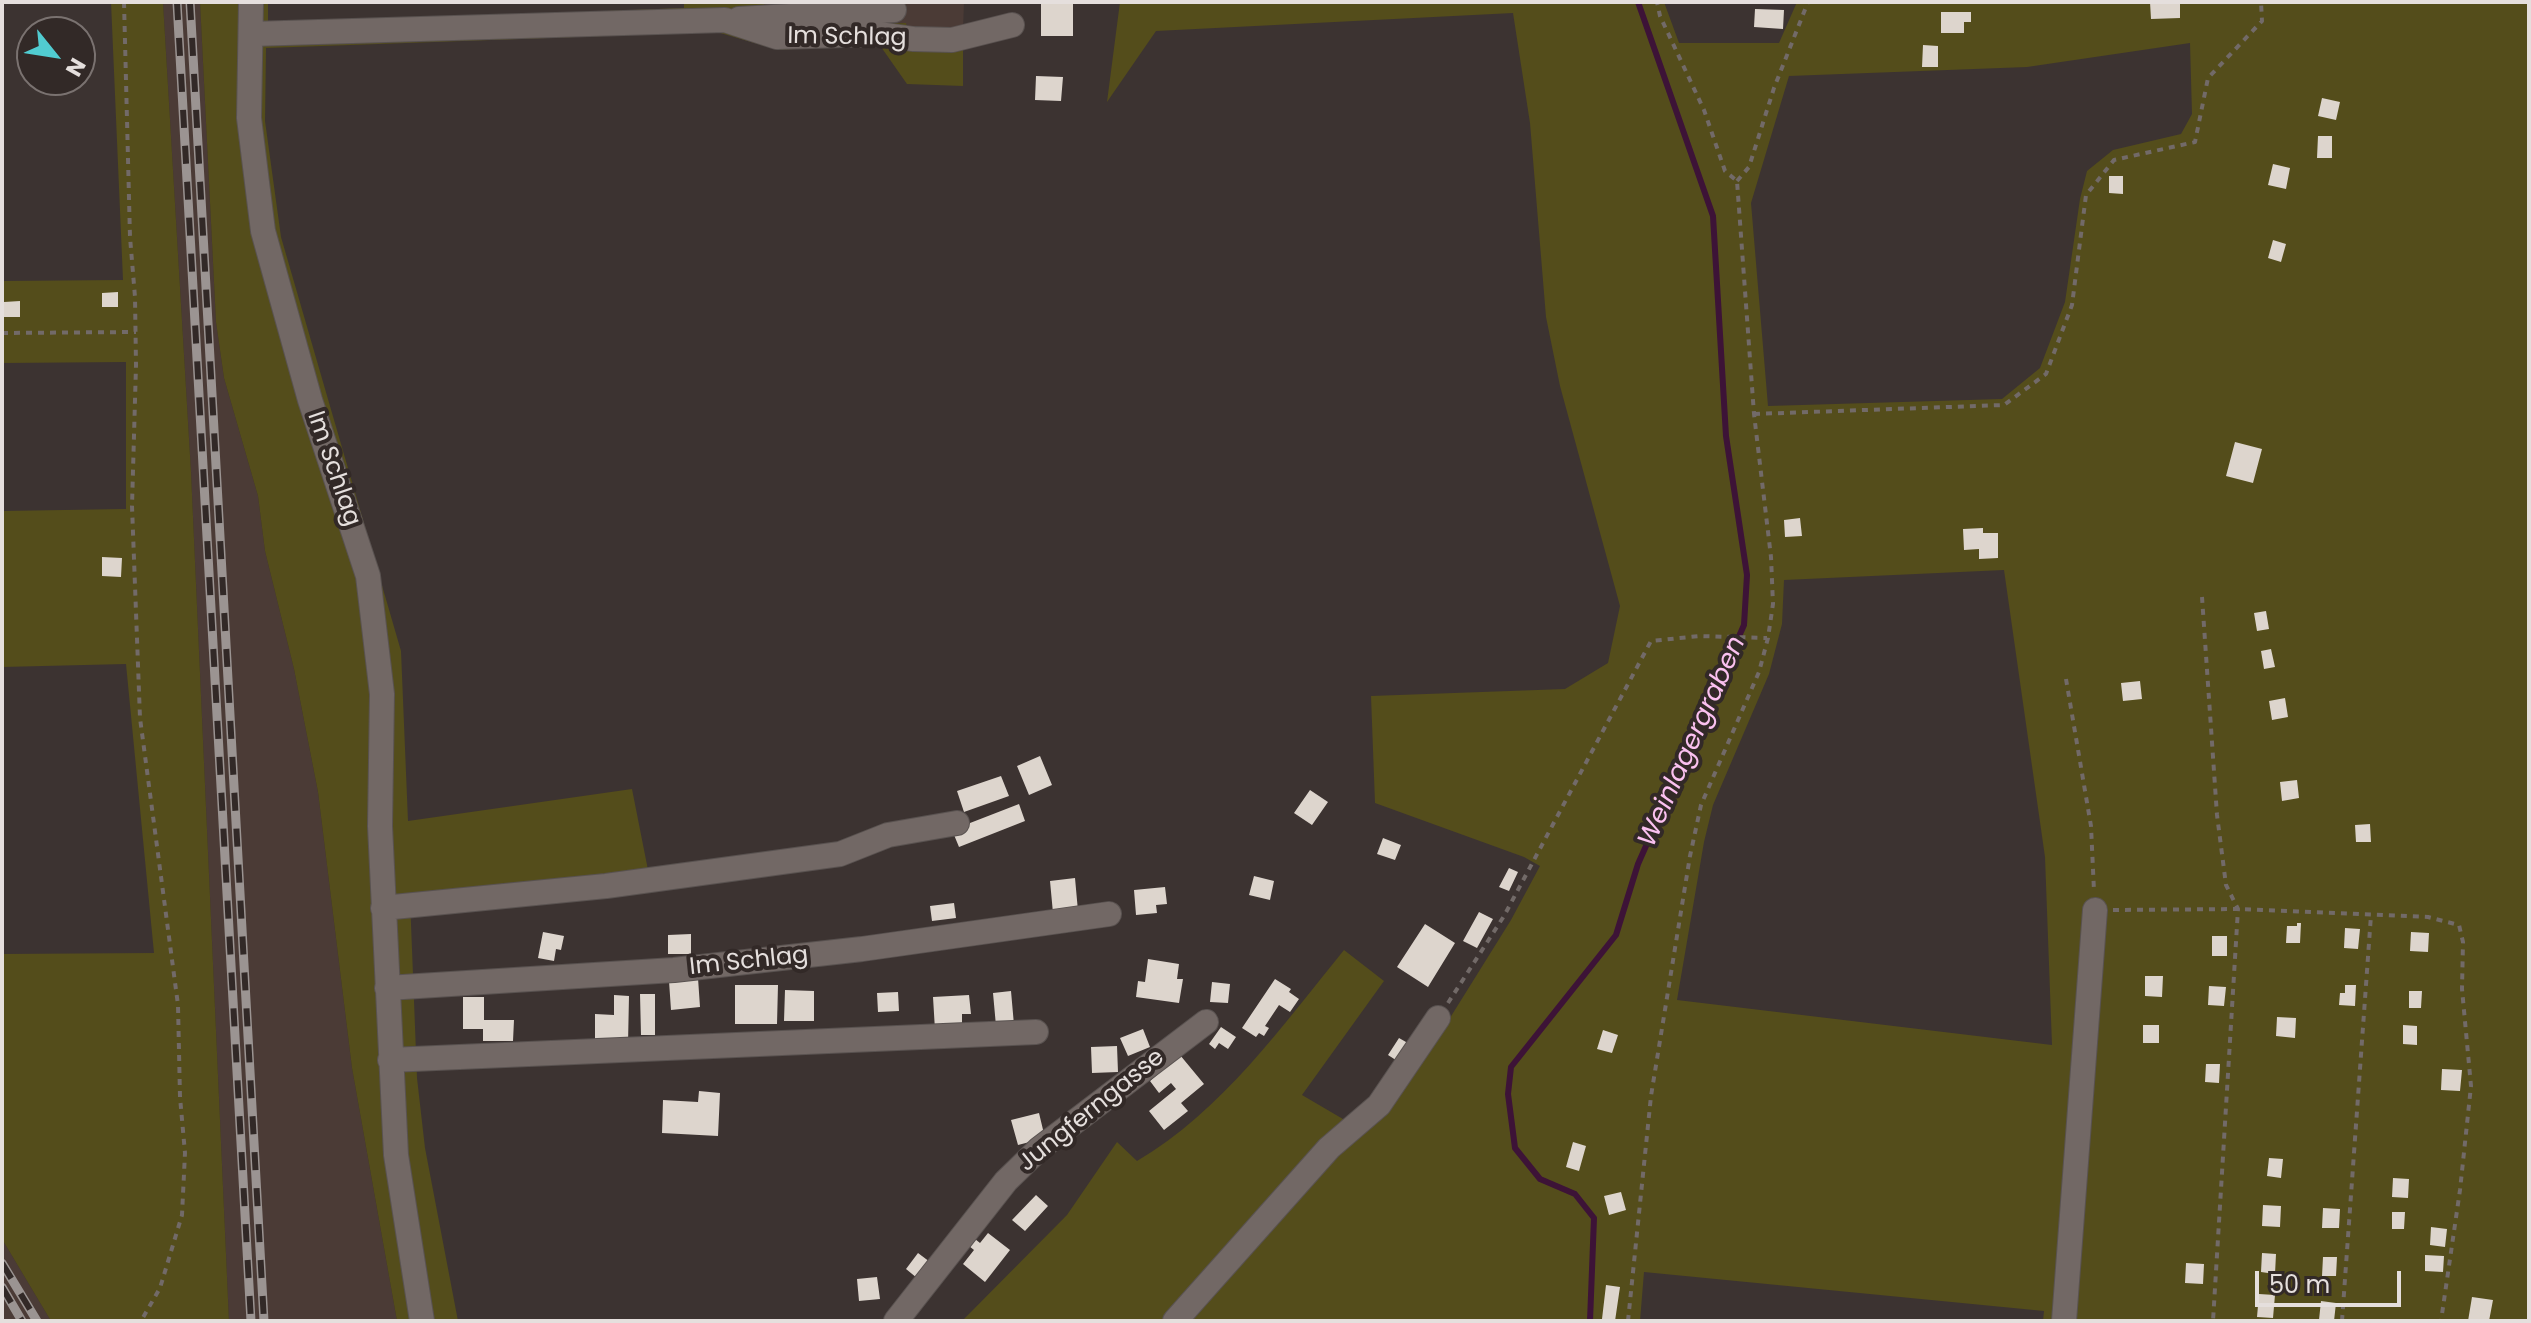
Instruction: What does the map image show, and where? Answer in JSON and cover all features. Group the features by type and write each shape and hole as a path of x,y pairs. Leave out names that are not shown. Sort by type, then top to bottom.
{"street":[{"name":"Im Schlag","path":"251,2 249,118 263,231 310,400 368,576 382,694 380,826 396,1155 422,1321"},
{"path":"725,20 894,10"},
{"name":"Im Schlag","path":"251,34 725,20 777,37 878,34 952,40 1012,25"},
{"path":"383,908 606,886 840,854 888,835 957,823"},
{"path":"2064,1321 2095,910"},
{"name":"Im Schlag","path":"387,988 689,968 862,949 1109,914"},
{"path":"1175,1321 1329,1148 1379,1105 1438,1018"},
{"name":"Jungferngasse","path":"896,1321 1006,1181 1039,1149 1206,1022"},
{"path":"390,1060 1036,1032"}],"path":[{"path":"124,2 130,237 136,332 132,506 140,718 178,1005 185,1153 182,1215 160,1288 141,1321"},
{"path":"1657,2 1660,16 1704,110 1725,171 1737,181"},
{"path":"1628,1321 1651,1096 1690,856 1701,805 1759,672 1773,604 1771,557 1754,414 1737,181 1749,167 1774,88 1808,2"},
{"path":"1754,414 2004,405 2046,374 2072,305 2086,195 2114,160 2195,142 2208,78 2262,21 2261,2"},
{"path":"2,333 136,332"},
{"path":"2202,597 2217,815 2226,885 2238,909 2213,1321"},
{"path":"1438,1018 1504,916 1651,641 1734,636 1768,638"},
{"path":"2066,679 2091,826 2095,910 2238,909 2428,917 2459,925 2463,942 2462,989 2471,1086 2441,1321"},
{"path":"2342,1321 2371,915"}],"shaded area":[{"path":"111,2 163,2 191,472 229,1321 51,1321 2,1239 2,954 154,953 126,664 2,667 2,511 126,509 126,362 2,363 2,281 123,280"},
{"path":"163,2 200,2 216,322 224,378 258,496 265,551 294,669 318,792 352,1068 397,1321 229,1321 191,472"},
{"path":"200,2 268,2 268,24 684,8 684,2 764,2 766,27 906,23 908,34 963,30 963,86 907,84 879,44 778,50 717,32 266,48 265,121 281,237 401,651 408,821 632,789 648,870 410,898 417,1078 425,1148 458,1321 397,1321 352,1068 318,792 294,669 265,551 258,496 224,378 216,322"},
{"path":"764,2 964,2 963,30 907,34 905,23 765,27"},
{"path":"1120,2 1664,2 1679,43 1779,43 1797,2 2529,2 2529,1321 2043,1321 2044,1311 1644,1272 1640,1321 962,1321 1067,1215 1117,1142 1137,1161 1197,1117 1250,1065 1344,950 1384,981 1302,1095 1360,1129 1420,1066 1511,920 1540,866 1524,857 1375,803 1371,696 1565,689 1608,663 1620,606 1560,386 1546,317 1530,123 1513,13 1156,31 1107,102","holes":["2190,43 2192,114 2181,134 2113,150 2087,171 2065,302 2040,368 2002,399 1768,406 1751,203 1789,76 2027,67","2004,570 2045,857 2052,1045 1677,1000 1713,805 1769,674 1782,624 1784,580"]},
{"path":"2,1239 51,1321 2,1321"}],"building":[{"path":"1041,2 1073,2 1073,36 1041,36"},
{"path":"2150,2 2180,2 2180,18 2151,19"},
{"path":"1755,9 1784,10 1783,29 1754,27"},
{"path":"1941,12 1971,12 1971,22 1964,22 1964,33 1941,33"},
{"path":"1923,45 1938,46 1938,67 1922,67"},
{"path":"1036,76 1063,77 1061,101 1035,100"},
{"path":"2322,98 2340,102 2336,120 2318,116"},
{"path":"2318,136 2332,136 2332,158 2317,158"},
{"path":"2273,164 2290,168 2286,189 2268,185"},
{"path":"2109,176 2123,176 2123,194 2109,193"},
{"path":"2273,240 2286,244 2281,262 2268,258"},
{"path":"118,292 118,307 102,307 102,293"},
{"path":"20,301 20,317 4,317 4,302"},
{"path":"2235,442 2262,449 2253,483 2226,476"},
{"path":"1800,518 1802,536 1785,537 1784,520"},
{"path":"1983,528 1983,533 1998,533 1998,558 1979,559 1979,549 1964,550 1963,529"},
{"path":"102,557 122,558 121,577 102,576"},
{"path":"2266,611 2269,629 2257,631 2254,613"},
{"path":"2271,649 2275,667 2264,669 2261,651"},
{"path":"2140,681 2142,699 2123,701 2121,683"},
{"path":"2285,698 2288,717 2272,720 2269,701"},
{"path":"1040,756 1052,785 1029,795 1017,766"},
{"path":"1001,776 1009,796 964,812 957,791"},
{"path":"2297,780 2299,798 2282,801 2280,782"},
{"path":"1310,790 1328,802 1312,825 1294,813"},
{"path":"1019,804 1025,821 959,847 952,830"},
{"path":"2370,824 2371,842 2356,842 2355,825"},
{"path":"1383,838 1401,845 1395,860 1377,854"},
{"path":"1509,868 1518,872 1509,891 1499,887"},
{"path":"1254,876 1274,881 1270,900 1249,895"},
{"path":"1075,878 1078,911 1053,913 1050,881"},
{"path":"1165,887 1167,904 1156,905 1157,913 1136,915 1134,890"},
{"path":"954,903 956,918 932,921 930,906"},
{"path":"1479,912 1493,919 1477,948 1463,941"},
{"path":"2301,923 2300,943 2286,943 2287,926 2297,926"},
{"path":"1425,924 1455,943 1428,987 1397,967"},
{"path":"2345,928 2360,929 2358,949 2344,948"},
{"path":"543,932 564,936 561,950 556,949 554,961 538,958"},
{"path":"2411,932 2429,933 2428,952 2410,951"},
{"path":"691,934 691,954 668,954 668,935"},
{"path":"2212,936 2227,936 2227,956 2212,956"},
{"path":"1148,959 1179,964 1177,979 1183,979 1179,1003 1136,997 1138,981 1145,982"},
{"path":"2145,976 2163,976 2162,997 2145,996"},
{"path":"698,978 700,1007 671,1010 669,981"},
{"path":"1275,979 1291,989 1289,992 1299,999 1290,1012 1279,1005 1265,1026 1269,1028 1264,1036 1259,1033 1256,1037 1242,1028"},
{"path":"1212,982 1230,984 1228,1003 1210,1002"},
{"path":"735,985 778,985 777,1024 735,1024"},
{"path":"2345,985 2356,985 2355,1006 2339,1005 2340,993 2345,993"},
{"path":"2209,986 2226,987 2224,1006 2208,1005"},
{"path":"785,990 814,991 814,1021 784,1021"},
{"path":"1011,991 1014,1025 996,1026 993,993"},
{"path":"2409,991 2422,991 2421,1008 2409,1008"},
{"path":"898,992 899,1011 878,1012 877,993"},
{"path":"640,994 655,994 655,1035 641,1035"},
{"path":"614,995 629,996 628,1044 595,1044 595,1014 614,1015"},
{"path":"969,995 971,1014 962,1014 962,1028 935,1030 933,997"},
{"path":"463,997 484,997 484,1020 514,1020 513,1041 483,1041 483,1029 463,1029"},
{"path":"2277,1017 2296,1018 2295,1038 2276,1036"},
{"path":"2143,1025 2159,1025 2159,1043 2143,1043"},
{"path":"2403,1025 2417,1026 2417,1045 2403,1044"},
{"path":"1221,1027 1236,1037 1228,1049 1219,1043 1215,1049 1209,1044"},
{"path":"1143,1029 1150,1047 1128,1056 1120,1038"},
{"path":"1603,1030 1618,1035 1612,1053 1597,1049"},
{"path":"1399,1038 1413,1046 1402,1064 1388,1055"},
{"path":"1117,1046 1118,1072 1092,1073 1091,1047"},
{"path":"1180,1055 1204,1084 1181,1103 1188,1111 1164,1130 1149,1111 1176,1089 1171,1083 1159,1093 1150,1081"},
{"path":"2206,1064 2220,1064 2219,1083 2205,1082"},
{"path":"2442,1069 2462,1070 2460,1091 2441,1090"},
{"path":"699,1091 720,1093 718,1136 662,1133 663,1100 698,1102"},
{"path":"1039,1113 1045,1138 1018,1145 1011,1120"},
{"path":"1573,1142 1586,1146 1579,1171 1566,1167"},
{"path":"2269,1158 2283,1159 2281,1178 2267,1176"},
{"path":"2393,1178 2409,1179 2408,1198 2392,1197"},
{"path":"1621,1192 1626,1210 1609,1215 1604,1196"},
{"path":"1036,1195 1048,1206 1025,1231 1012,1220"},
{"path":"2263,1205 2281,1206 2280,1227 2262,1226"},
{"path":"2323,1208 2340,1209 2339,1228 2322,1228"},
{"path":"2392,1212 2405,1212 2404,1229 2392,1229"},
{"path":"2431,1227 2447,1229 2445,1247 2430,1245"},
{"path":"988,1233 1010,1250 985,1282 963,1264 974,1250 969,1246 975,1239 980,1243"},
{"path":"918,1253 930,1262 917,1278 906,1269"},
{"path":"2262,1253 2276,1254 2275,1274 2261,1272"},
{"path":"2425,1255 2444,1256 2443,1272 2425,1271"},
{"path":"2323,1257 2337,1257 2336,1276 2322,1276"},
{"path":"2186,1263 2204,1264 2203,1284 2185,1283"},
{"path":"877,1277 880,1299 859,1301 857,1279"},
{"path":"1606,1285 1620,1287 1615,1321 1602,1319"},
{"path":"2259,1294 2275,1295 2273,1318 2257,1317"},
{"path":"2472,1297 2493,1300 2489,1321 2468,1321"},
{"path":"2321,1301 2336,1303 2334,1321 2319,1320"}],"waterway":[{"name":"Weinlagergraben","path":"1590,1321 1594,1218 1575,1194 1540,1179 1515,1148 1508,1094 1511,1067 1616,935 1638,864 1744,625 1747,575 1726,436 1713,216 1638,2"}],"railway":[{"path":"177,2 251,1321"},
{"path":"190,2 264,1321"},
{"path":"2,1263 37,1321"},
{"path":"2,1287 22,1321"}]}
